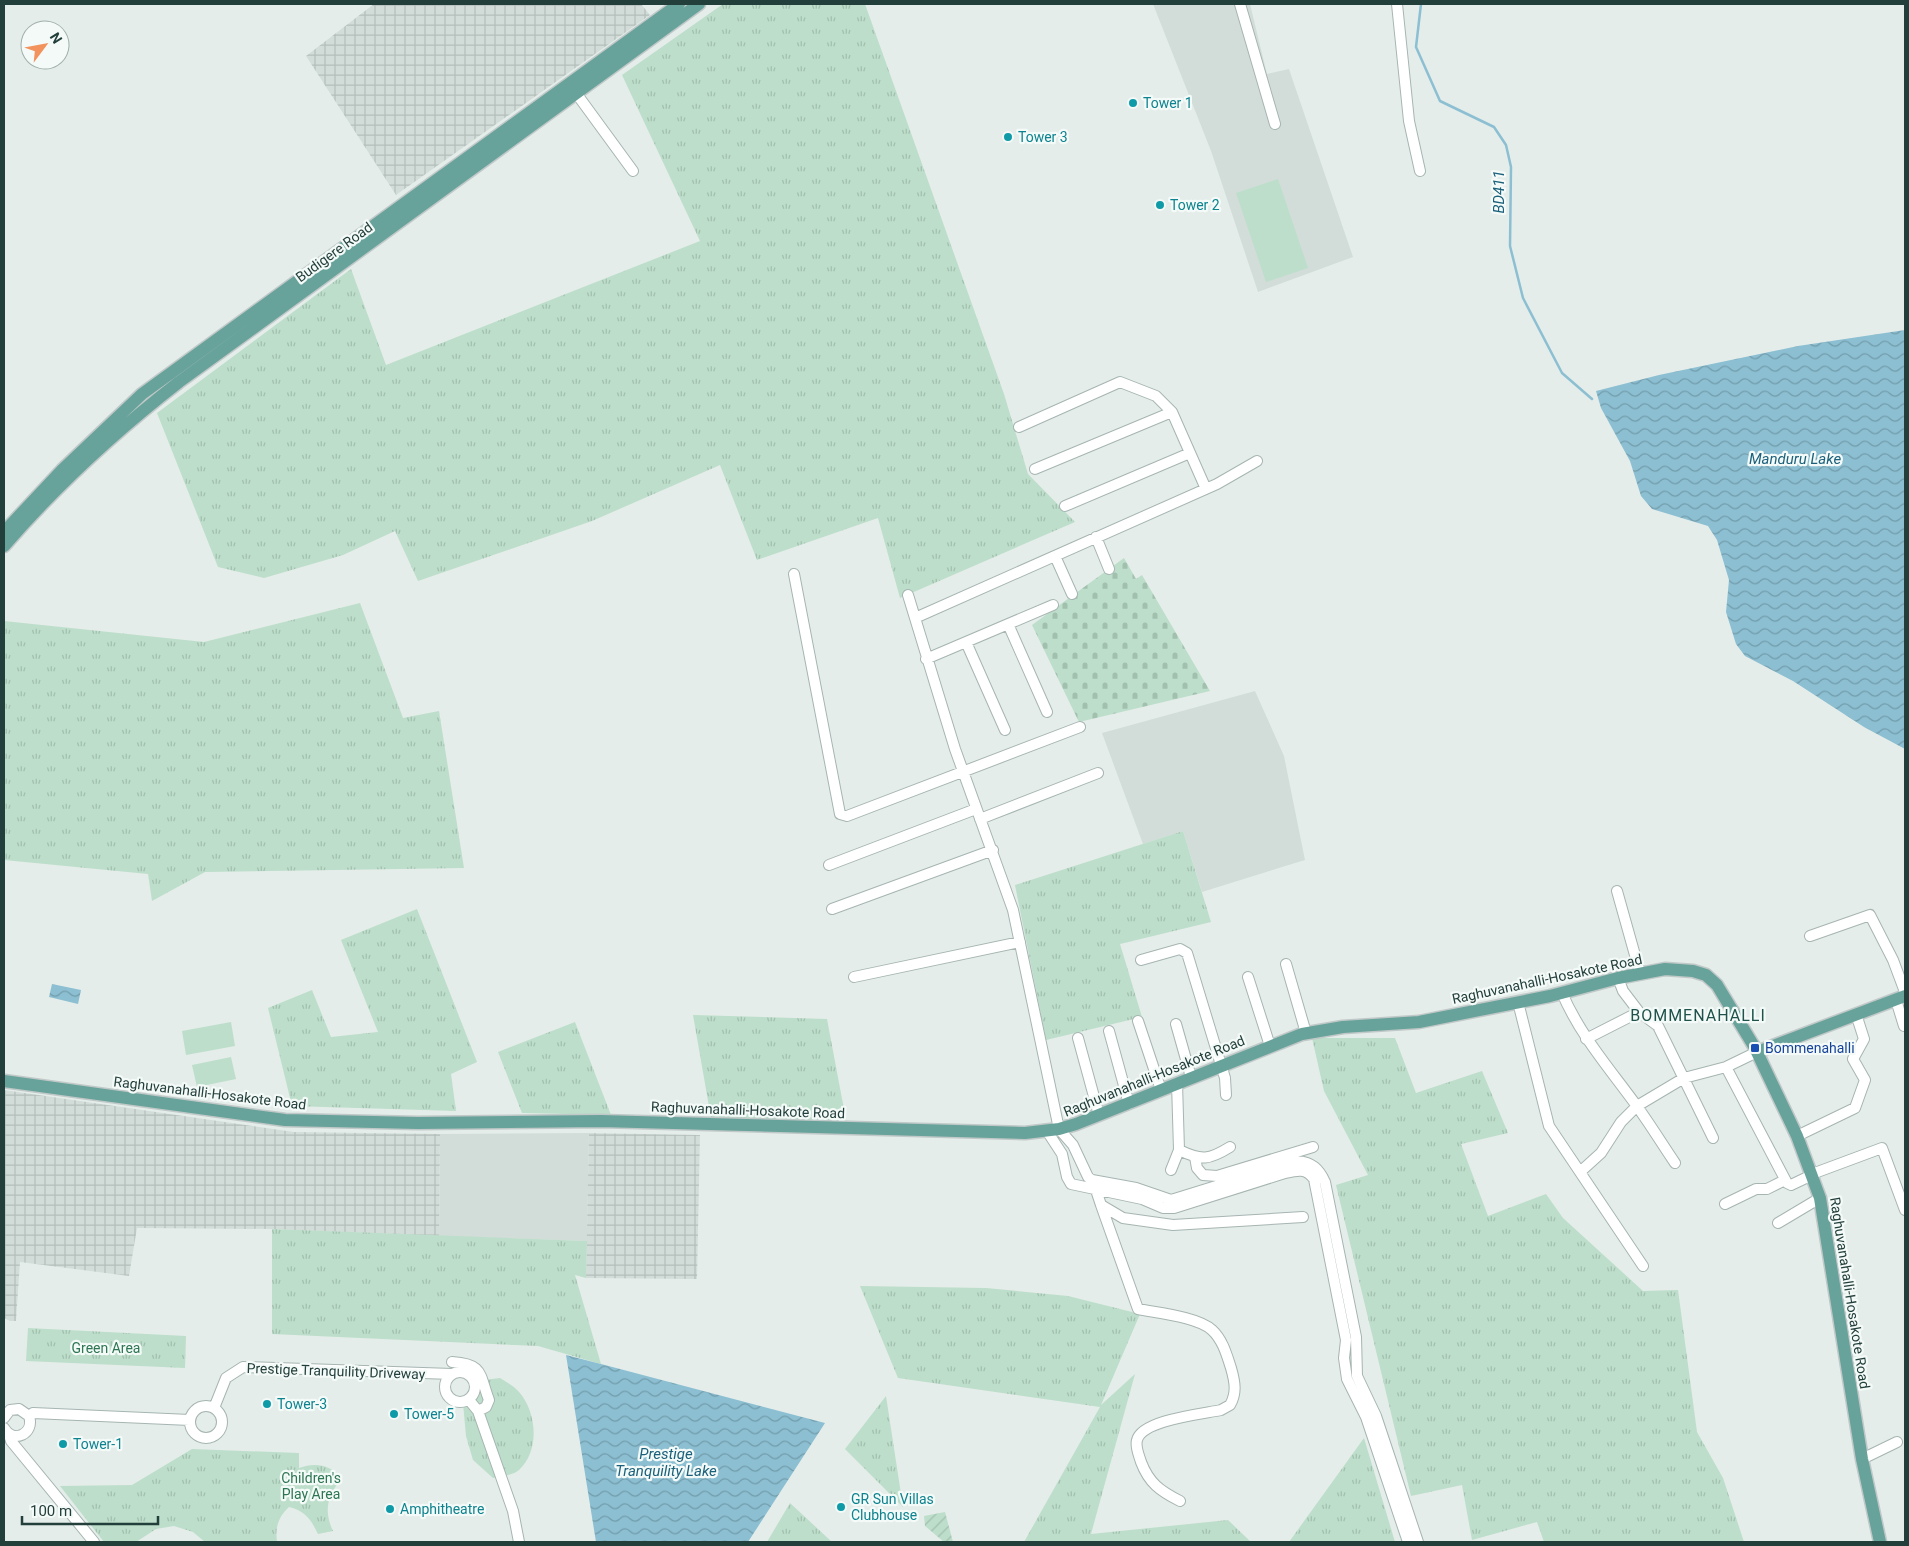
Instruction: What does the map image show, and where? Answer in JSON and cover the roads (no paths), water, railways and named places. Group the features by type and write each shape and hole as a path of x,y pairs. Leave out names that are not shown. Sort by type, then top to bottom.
{"main road":[{"name":"Budigere Road","path":"4,546 70,477 132,419 179,382 576,93 602,67 679,4"},
{"name":"Budigere Road","path":"4,532 68,463 142,394 602,67 699,4"},
{"name":"Raghuvanahalli-Hosakote Road","path":"4,1081 285,1120 412,1123 601,1121 1025,1133 1053,1130 1099,1115 1221,1065 1306,1033 1343,1027 1420,1022 1562,993 1640,973 1666,969 1692,971 1706,975 1717,985 1757,1052 1797,1136 1820,1198 1877,1541"},
{"path":"1757,1052 1857,1016 1902,996"}],"street":[{"path":"1240,4 1275,124"},
{"path":"1397,4 1409,121 1420,171"},
{"path":"576,93 633,171"},
{"path":"1019,427 1120,382 1156,396 1172,412 1206,489"},
{"path":"1035,469 1172,412"},
{"path":"1065,506 1190,453"},
{"path":"915,618 1206,489 1257,461"},
{"path":"1096,537 1109,568"},
{"path":"1055,556 1072,594"},
{"path":"794,574 840,814 847,816 1080,727"},
{"path":"908,595 926,659 978,814 1013,910 1053,1130 1062,1154 1067,1177 1071,1184 1094,1185 1170,1209 1285,1173 1309,1168 1314,1179 1351,1338 1344,1358 1347,1379 1366,1417 1406,1521 1418,1542"},
{"path":"926,659 1053,604"},
{"path":"1008,624 1047,712"},
{"path":"966,642 1006,730"},
{"path":"829,865 1098,773"},
{"path":"832,909 992,850"},
{"path":"1617,891 1640,973"},
{"path":"1810,936 1870,915 1893,960 1902,996 1904,1026"},
{"path":"854,977 1020,942"},
{"path":"1141,960 1180,949 1185,951 1225,1078 1226,1095"},
{"path":"1286,964 1306,1033"},
{"path":"1248,977 1270,1046"},
{"path":"1618,978 1623,991 1639,1012 1658,1026 1713,1138"},
{"path":"1562,993 1573,1019 1586,1040 1637,1106 1675,1164"},
{"path":"1518,1002 1550,1126 1643,1266"},
{"path":"1586,1040 1639,1012"},
{"path":"1797,1136 1855,1108 1865,1080 1854,1059 1864,1039 1857,1016"},
{"path":"1138,1021 1160,1090"},
{"path":"1176,1024 1191,1077"},
{"path":"1109,1031 1129,1104"},
{"path":"1078,1038 1099,1115"},
{"path":"1580,1172 1601,1153 1621,1122 1637,1106 1684,1078 1726,1067 1757,1052"},
{"path":"1726,1067 1785,1180 1791,1185 1882,1148 1905,1210"},
{"path":"1171,1170 1179,1150 1177,1083"},
{"path":"1053,1130 1072,1146 1094,1185 1138,1309 1201,1323 1212,1330 1224,1348 1236,1391 1230,1405 1221,1410 1161,1422 1141,1431 1136,1440 1137,1451 1148,1478 1160,1491 1180,1501"},
{"path":"1179,1150 1195,1157 1212,1158 1230,1147"},
{"path":"1195,1157 1197,1168 1202,1175 1218,1176 1313,1147"},
{"path":"1725,1204 1756,1189 1767,1189 1785,1180"},
{"path":"1778,1224 1820,1198"},
{"path":"1101,1206 1123,1218 1173,1225 1303,1217"},
{"path":"452,1362 471,1364 478,1370 489,1400 486,1407 478,1411"},
{"name":"Prestige Tranquility Driveway","path":"214,1408 226,1378 242,1367 452,1374 457,1372 467,1374 474,1381 475,1391 469,1400 454,1401 446,1394 445,1385 452,1374"},
{"path":"469,1400 478,1411 513,1511 519,1542"},
{"path":"200,1407 214,1408 220,1416 221,1426 211,1437 196,1434 190,1420 193,1412 200,1407"},
{"path":"5,1414 18,1409 28,1416 30,1425 26,1433 18,1437 6,1431"},
{"path":"28,1416 33,1413 190,1420"},
{"path":"6,1431 11,1441 94,1542"},
{"path":"1862,1459 1897,1442"},
{"path":"1406,1521 1408,1542"}],"water":[{"name":"Manduru Lake","path":"1905,330 1905,749 1864,727 1793,681 1745,656 1736,644 1726,612 1729,580 1717,540 1708,526 1652,509 1641,496 1630,461 1601,408 1596,391 1659,375 1798,346"},
{"path":"52,984 81,990 78,1004 49,997"},
{"name":"Prestige Tranquility Lake","path":"566,1355 825,1423 748,1542 596,1542"}],"waterway":[{"name":"BD411","path":"1421,4 1416,47 1440,101 1494,127 1506,145 1511,167 1510,246 1523,298 1562,373 1592,399"}],"place":[{"name":"Tower 1","path":"1133,103"},
{"name":"Tower 3","path":"1008,137"},
{"name":"Tower 2","path":"1160,205"},
{"name":"Bommenahalli","path":"1755,1048"},
{"name":"Tower-3","path":"267,1404"},
{"name":"Tower-5","path":"394,1414"},
{"name":"Tower-1","path":"63,1444"},
{"name":"GR Sun Villas Clubhouse","path":"841,1507"},
{"name":"Amphitheatre","path":"390,1509"}],"district":[{"name":"BOMMENAHALLI","path":"1698,1015"}],"park label":[{"name":"Green Area","path":"106,1348"},
{"name":"Children's Play Area","path":"311,1486"}]}
